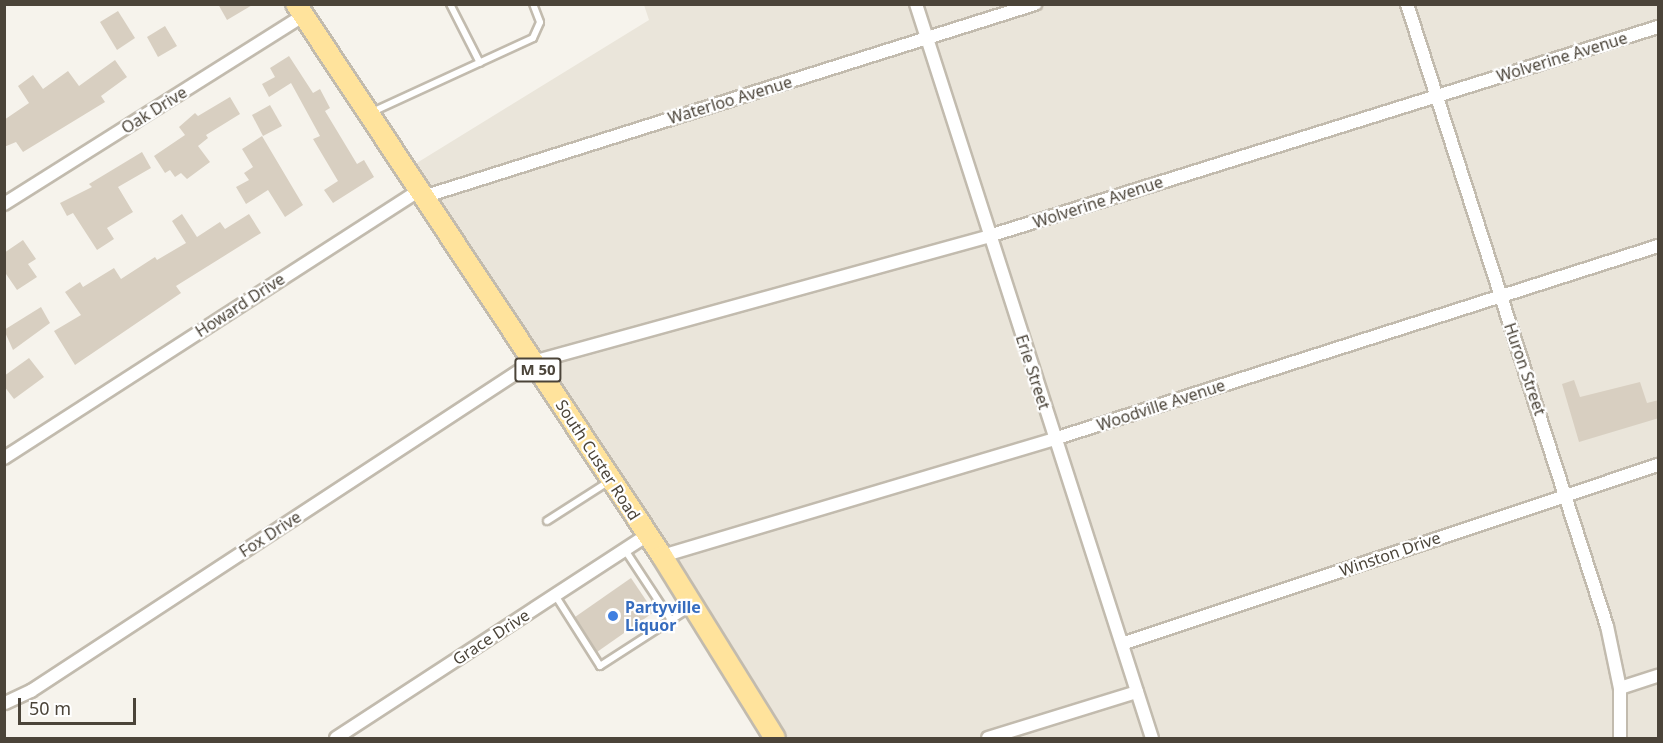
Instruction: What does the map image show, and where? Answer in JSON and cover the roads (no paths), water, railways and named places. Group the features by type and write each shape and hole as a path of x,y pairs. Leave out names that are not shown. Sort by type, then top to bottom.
{"main road":[{"name":"South Custer Road","path":"300,10 662,556 775,738"}],"street":[{"name":"Erie Street","path":"916,4 1152,738"},
{"name":"Waterloo Avenue","path":"423,193 928,39 1035,4"},
{"name":"Huron Street","path":"1407,4 1438,95 1501,298 1567,494 1607,626 1620,688 1620,738"},
{"name":"Oak Drive","path":"4,204 300,10"},
{"name":"Wolverine Avenue","path":"533,362 989,236 1659,27"},
{"name":"Howard Drive","path":"4,458 423,193"},
{"name":"Woodville Avenue","path":"662,556 1054,439 1659,246"},
{"name":"Fox Drive","path":"5,703 41,684 533,362"},
{"name":"Winston Drive","path":"1122,645 1659,465"},
{"name":"Grace Drive","path":"336,738 647,535"},
{"path":"1620,688 1659,676"},
{"path":"988,738 1137,692"}],"lane":[{"path":"450,4 480,63"},
{"path":"369,113 533,38 540,22 533,4"},
{"path":"547,521 611,480"},
{"path":"625,550 671,620"},
{"path":"555,595 600,666 693,606"}],"place":[{"name":"Partyville Liquor","path":"613,616"}]}
